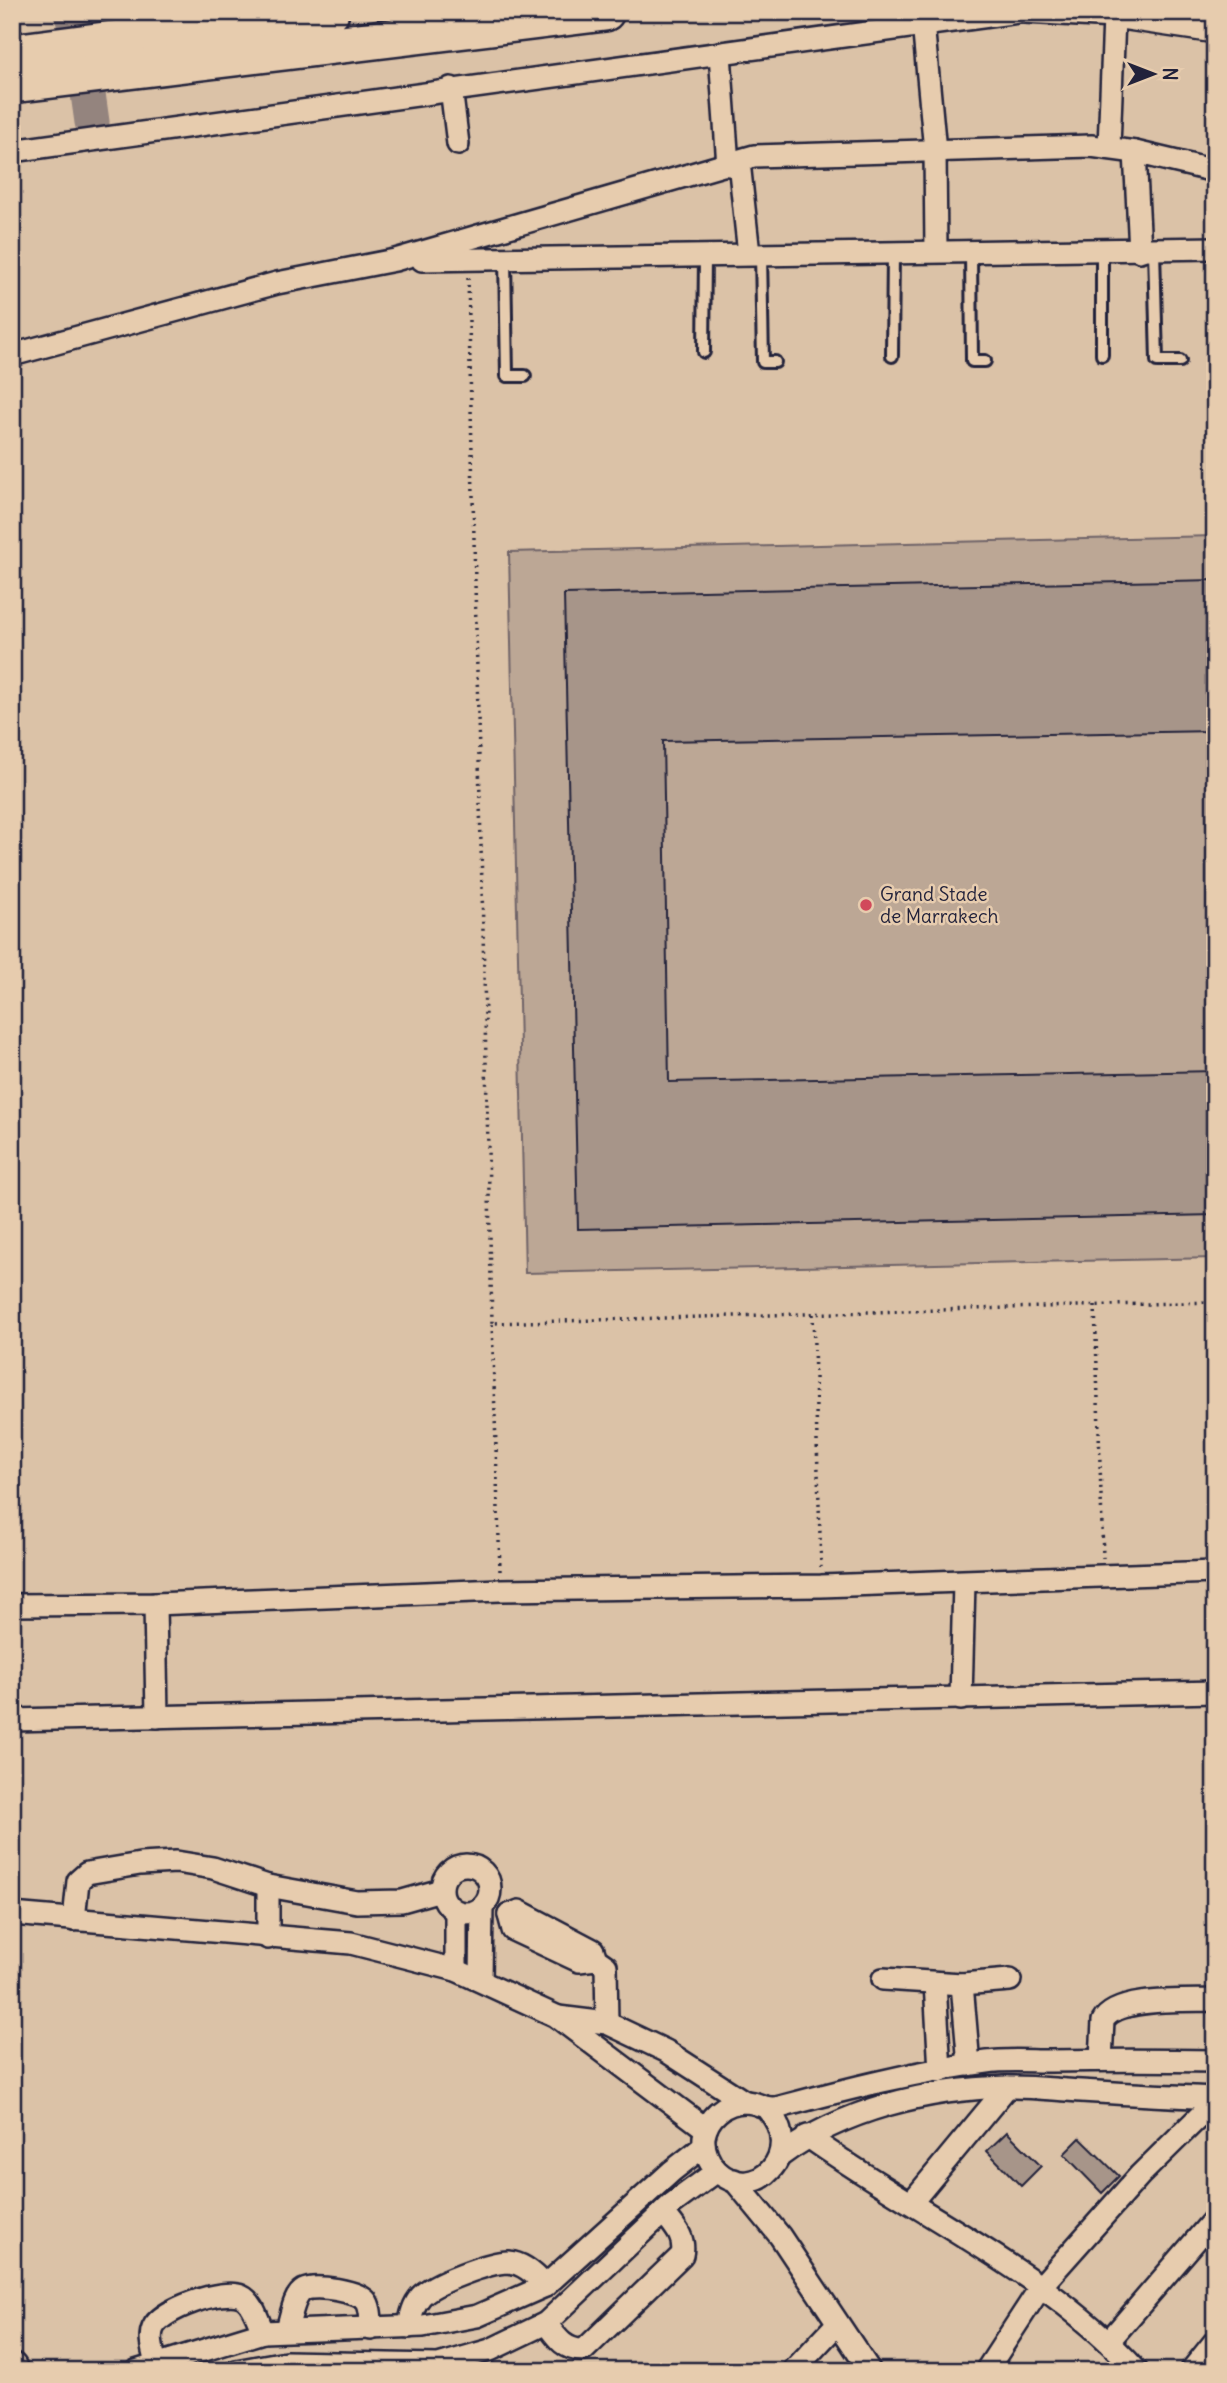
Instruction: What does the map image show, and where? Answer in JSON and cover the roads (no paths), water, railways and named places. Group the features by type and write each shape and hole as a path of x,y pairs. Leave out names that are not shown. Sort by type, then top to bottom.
{"highway":[{"path":"104,57 330,12"},
{"path":"12,84 64,62 104,57 605,12"},
{"path":"12,52 64,62"}],"street":[{"path":"12,151 391,101 451,88 508,85 720,54 923,18 1018,12"},
{"path":"1024,12 1114,18 1215,32"},
{"path":"923,18 935,151 936,251"},
{"path":"1110,147 1114,18"},
{"path":"720,54 734,163 755,254"},
{"path":"451,88 458,144"},
{"path":"12,355 277,283 395,260 734,163 779,153 1110,147 1215,171"},
{"path":"1135,152 1147,251"},
{"path":"395,260 936,251 1102,252 1215,248"},
{"path":"12,1605 155,1604 500,1590 821,1586 1215,1572"},
{"path":"961,1699 964,1582"},
{"path":"155,1604 157,1717"},
{"path":"12,1720 1215,1692"},
{"path":"74,1920 78,1881 87,1873 176,1862 213,1868 268,1886 356,1902 402,1901 441,1890"},
{"path":"481,1980 484,1905 489,1881 481,1870 468,1865 449,1871 441,1890 445,1903 456,1912 470,1913 484,1905"},
{"path":"268,1886 268,1938"},
{"path":"484,1905 509,1915 513,1930 579,1961 596,1959 606,1966 607,2024"},
{"path":"456,1912 456,1970"},
{"path":"12,1914 351,1943 456,1970 556,2016 705,2137 706,2156 780,2236 870,2371"},
{"path":"883,1979 962,1984 1010,1980"},
{"path":"935,1983 954,2068"},
{"path":"954,2093 962,1984"},
{"path":"1118,2094 1103,2021 1114,2009 1138,2003 1215,2000"},
{"path":"556,2016 607,2024 666,2050 745,2102 768,2110 857,2087 988,2062 1215,2061"},
{"path":"911,2203 1007,2087"},
{"path":"236,2371 287,2366 438,2365 490,2350 546,2323 664,2213 726,2176 757,2179 767,2174 780,2156 807,2136 854,2115 915,2098 1007,2087 1215,2099"},
{"path":"986,2371 1042,2285 1140,2175 1215,2099"},
{"path":"135,2371 263,2332 287,2329 408,2327 477,2316 545,2286 672,2171 705,2137 721,2109 745,2102"},
{"path":"768,2110 782,2131 780,2156"},
{"path":"807,2136 858,2172 1042,2285 1110,2341 1137,2371"},
{"path":"546,2323 564,2344 574,2350 584,2350 682,2255 684,2246 681,2235 664,2213"},
{"path":"1110,2341 1215,2218"},
{"path":"408,2327 414,2306 423,2294 436,2286 492,2265 510,2262 524,2267 545,2286"},
{"path":"287,2329 297,2298 304,2290 314,2288 344,2291 361,2297 367,2302 371,2329"},
{"path":"156,2365 150,2337 154,2325 163,2315 179,2307 218,2295 239,2294 248,2301 263,2332"},
{"path":"477,2316 490,2350"},
{"path":"793,2371 837,2324"},
{"path":"1191,2371 1215,2341"}],"lane":[{"path":"971,251 972,361 985,361"},
{"path":"1147,251 1157,361 1180,361"},
{"path":"1102,252 1102,355"},
{"path":"892,356 893,253"},
{"path":"755,254 763,362 775,362"},
{"path":"704,352 705,256"},
{"path":"505,259 507,376 525,376"}],"waterway":[{"path":"71,12 82,51 92,122"}],"place":[{"name":"Grand Stade de Marrakech","path":"866,905"}]}
